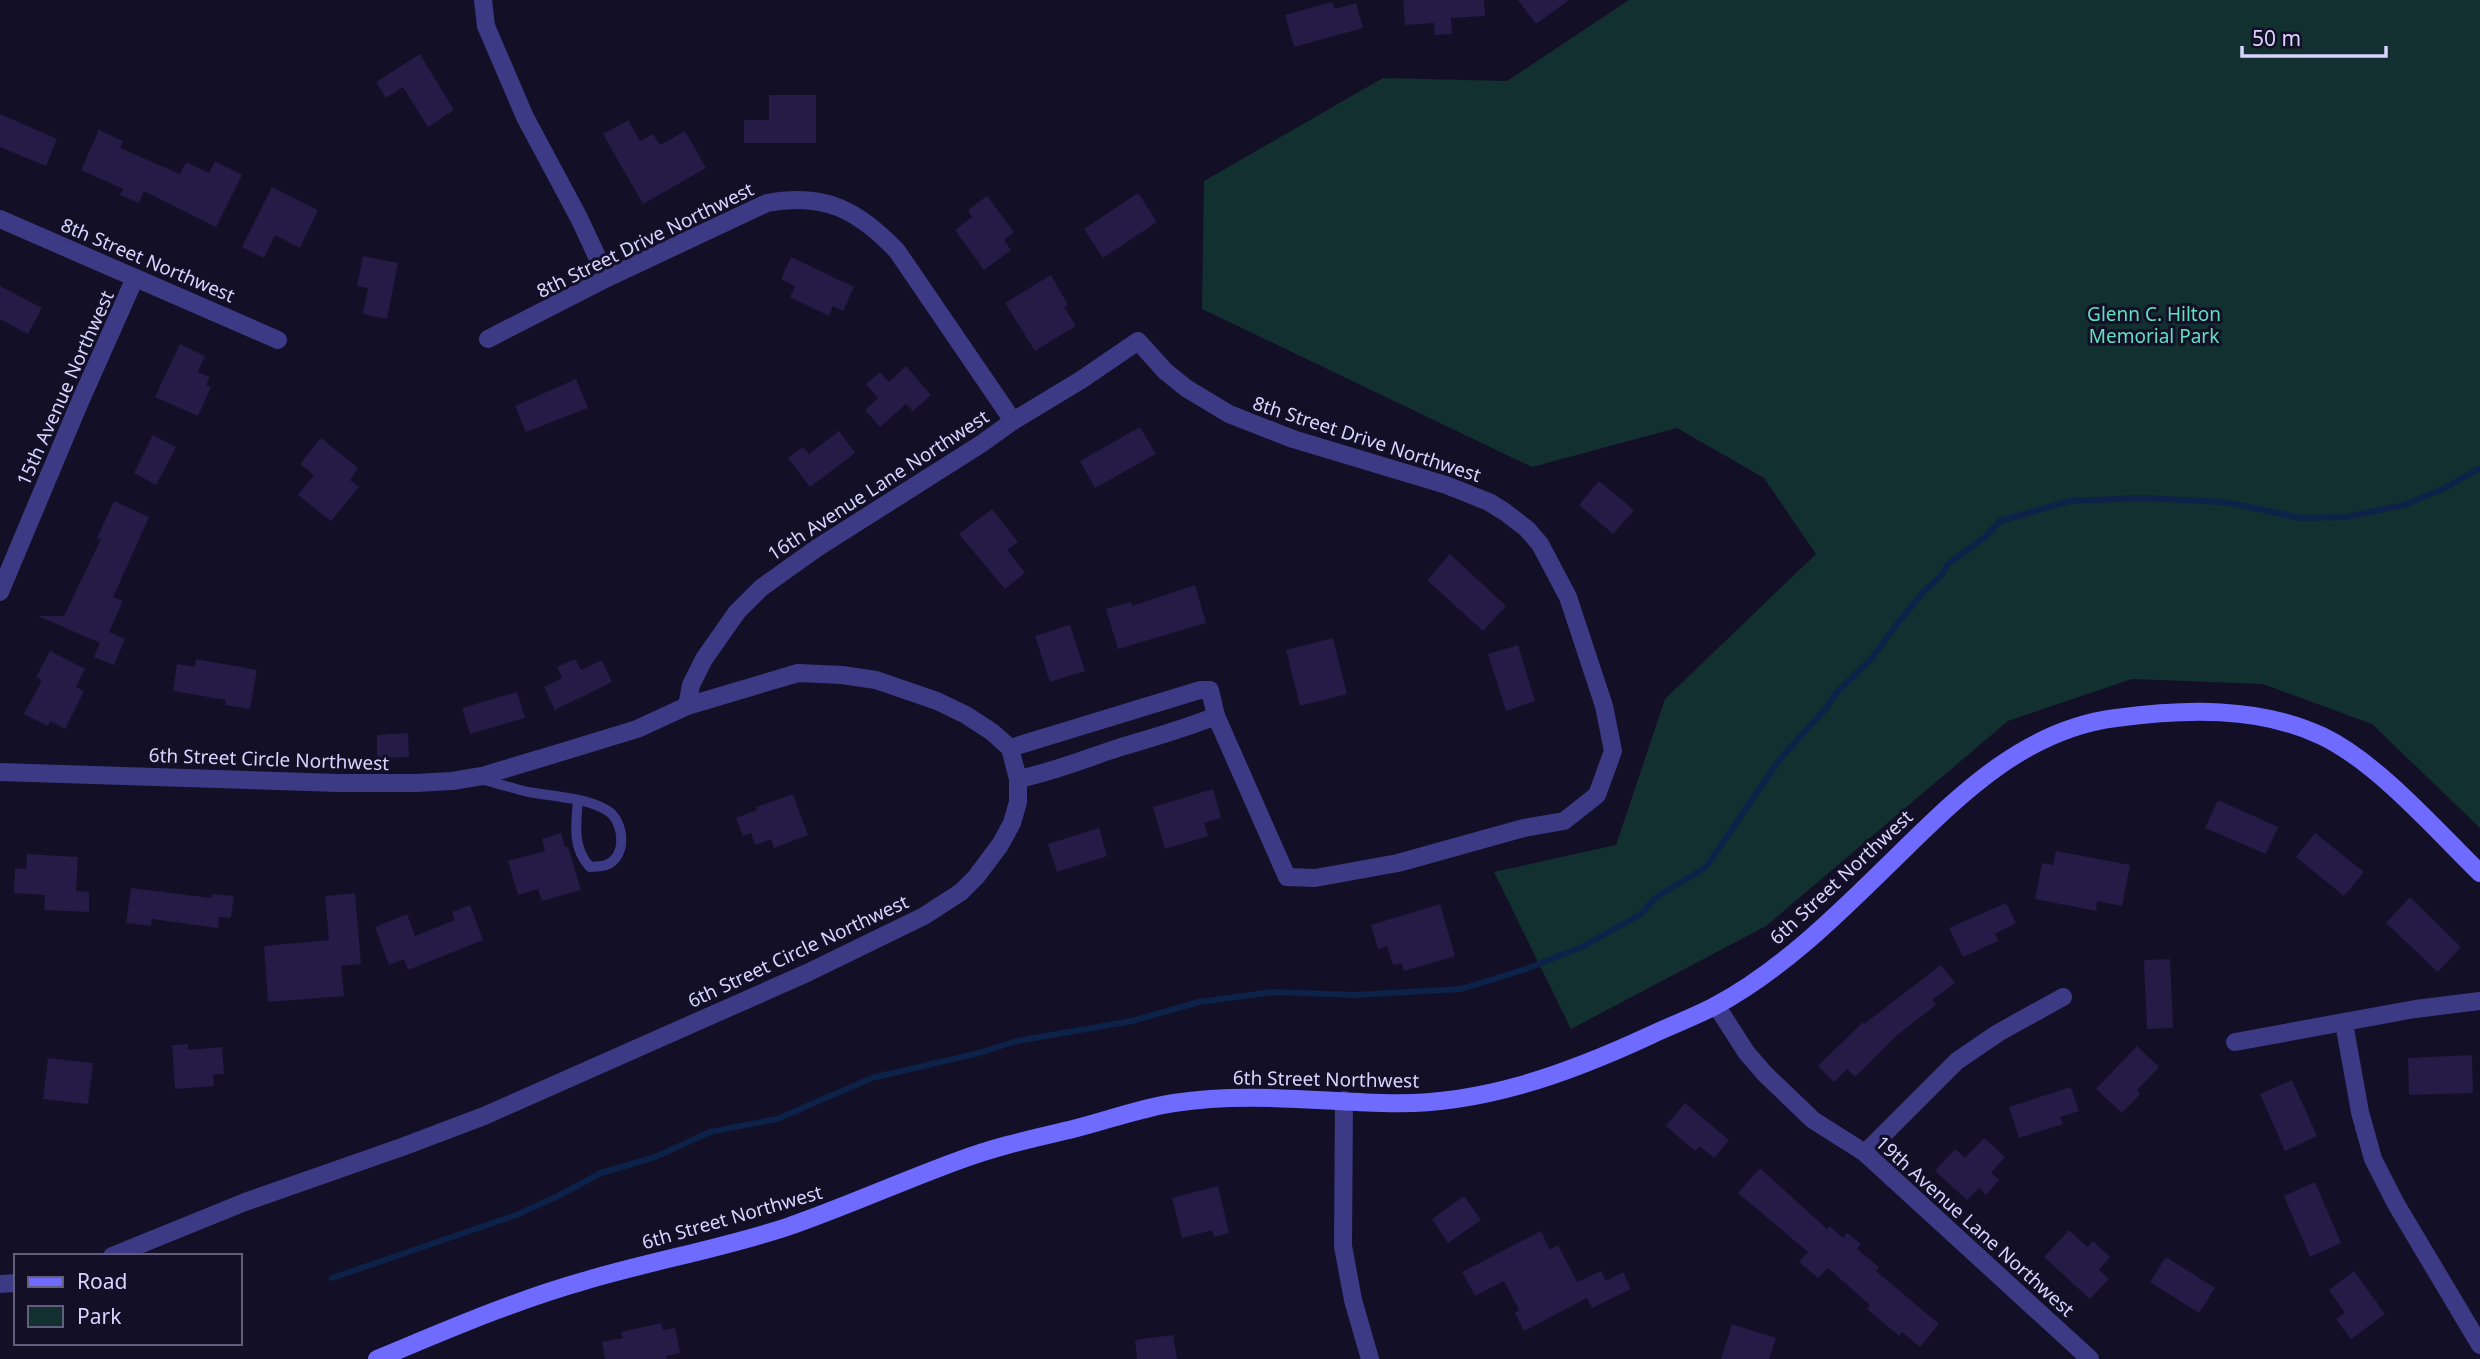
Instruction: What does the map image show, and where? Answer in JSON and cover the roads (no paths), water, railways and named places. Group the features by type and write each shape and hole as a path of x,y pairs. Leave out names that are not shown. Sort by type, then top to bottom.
{"street":[{"path":"483,0 486,26 525,117 579,218 607,278"},
{"name":"8th Street Drive Northwest","path":"488,339 607,278 766,203 789,199 816,201 842,209 875,228 897,251 1013,421"},
{"name":"8th Street Northwest","path":"0,219 278,341"},
{"name":"15th Avenue Northwest","path":"0,592 135,278"},
{"name":"8th Street Drive Northwest","path":"1138,341 1157,363 1186,388 1229,414 1293,439 1446,485 1489,502 1527,529 1540,544 1569,597 1604,706 1613,751 1597,795 1564,821 1524,828 1398,863 1315,878 1287,877 1216,716"},
{"name":"16th Avenue Lane Northwest","path":"687,706 691,685 704,659 737,612 761,589 817,548 1138,341"},
{"name":"6th Street Circle Northwest","path":"0,772 351,783 416,783 473,777 637,729 687,706 798,673 876,680 937,701 966,715 1010,748 1018,779 1018,802 1012,823 1000,845 961,892 925,916 807,973 484,1116 246,1202 117,1254"},
{"path":"1010,748 1200,690 1210,690 1216,716 1179,731 1018,779"},
{"name":"6th Street Northwest","path":"377,1359 582,1281 782,1228 965,1158 1016,1142 1172,1103 1273,1097 1385,1104 1431,1102 1499,1092 1608,1055 1716,1005 1759,978 1808,940 1943,810 1988,772 2017,753 2044,740 2107,719 2168,712 2256,716 2291,724 2325,737 2388,784 2480,873"},
{"path":"1865,1153 1957,1061 1998,1033 2063,998"},
{"path":"2235,1042 2415,1009 2480,1001"},
{"name":"19th Avenue Lane Northwest","path":"1716,1005 1746,1052 1813,1120 1865,1153 2090,1359"},
{"path":"2344,1023 2360,1112 2373,1159 2396,1204 2480,1346"},
{"path":"1344,1100 1343,1246 1353,1300 1370,1359"}],"lane":[{"path":"473,777 525,791 578,800 607,810 618,820 622,842 618,856 607,865 590,867 580,857 575,832 578,800"}],"waterway":[{"path":"332,1278 516,1215 601,1173 655,1157 710,1132 777,1119 872,1078 979,1053 1017,1041 1132,1021 1199,1002 1273,992 1354,995 1461,989 1526,969 1584,946 1641,914 1655,898 1706,867 1780,759 1828,706 1835,694 1872,658 1924,591 1941,576 1948,564 1985,537 2000,521 2070,501 2141,498 2225,502 2301,518 2346,517 2404,505 2445,488 2480,468"}],"park label":[{"name":"Glenn C. Hilton Memorial Park","path":"2154,325"}]}
